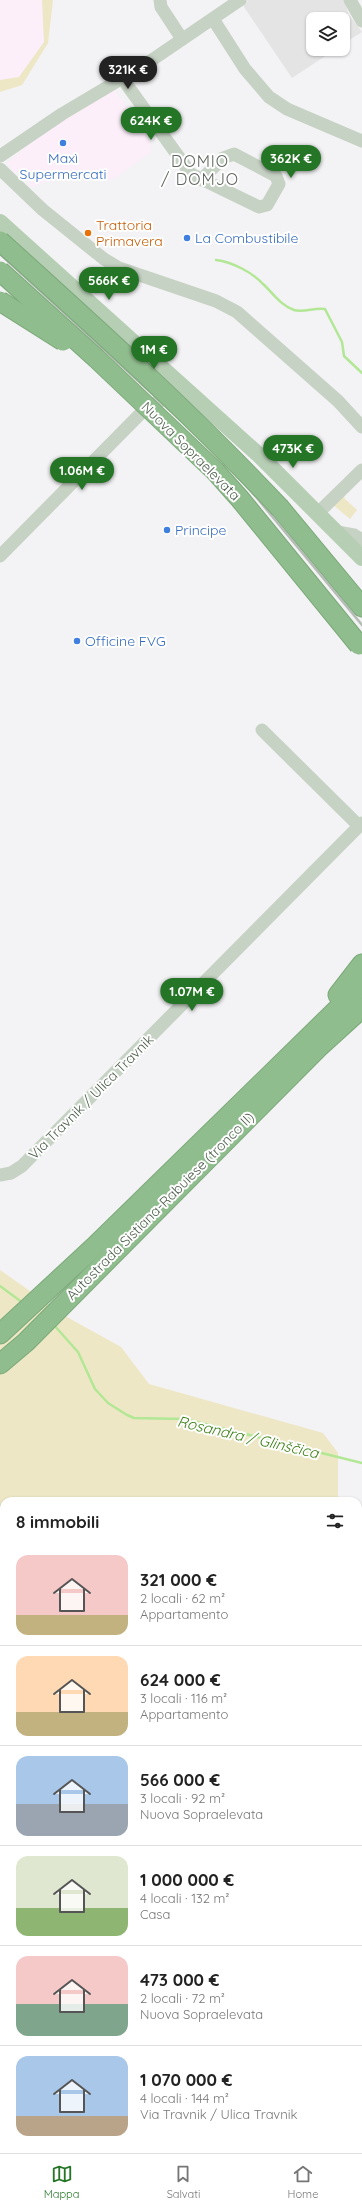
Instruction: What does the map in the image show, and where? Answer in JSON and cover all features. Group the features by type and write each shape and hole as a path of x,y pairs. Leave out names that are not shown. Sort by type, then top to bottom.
{"highway":[{"name":"Nuova Sopraelevata","path":"0,241 109,339 194,420 280,508 362,607"},
{"name":"Nuova Sopraelevata","path":"0,271 96,358 216,472 240,499 361,648"},
{"path":"0,301 19,312 77,352 216,472"},
{"path":"280,508 362,594"},
{"path":"271,1074 362,964"},
{"path":"271,1074 362,985"},
{"path":"318,1048 362,1000"},
{"path":"318,1048 362,1008"},
{"name":"Autostrada Sistiana-Rabuiese (tronco II)","path":"0,1364 26,1342 318,1048"},
{"name":"Autostrada Sistiana-Rabuiese (tronco II)","path":"0,1334 94,1247 271,1074"}],"main road":[{"path":"0,222 202,402 318,513 362,558"}],"street":[{"path":"160,0 161,7 182,39"},
{"path":"0,156 62,114 122,78 240,0"},
{"path":"350,0 362,21"},
{"path":"213,19 245,69 269,97 287,108 362,141"},
{"path":"122,78 185,169 201,180 212,183 262,207 269,204 279,184 276,176 234,154 223,158 201,180"},
{"path":"0,169 76,238 109,262 119,268 216,300 237,312 338,401 362,427"},
{"path":"146,408 150,391 148,354"},
{"path":"150,391 157,382 175,378"},
{"path":"0,556 146,408 160,402 170,393 175,378"},
{"path":"160,402 202,402"},
{"path":"318,513 362,470"},
{"path":"337,532 354,534 362,540"},
{"name":"Via Travnik / Ulica Travnik","path":"3,1175 22,1166 361,824 262,730"}],"shaded area":[{"path":"0,0 42,0 44,42 19,77 0,80"},
{"path":"42,0 53,0 48,43 22,85 0,92 0,80 19,77 44,42"},
{"path":"248,0 344,0 348,12 306,12 306,56 325,56 292,78 242,4"},
{"path":"350,16 362,32 350,40"},
{"path":"114,89 150,141 151,152 112,180 72,172 32,187 27,184 31,182 21,170 15,174 7,163 23,150 23,146"},
{"path":"343,494 345,499 357,510 350,519 332,504"},
{"path":"0,1270 67,1317 121,1347 149,1384 323,1433 338,1453 338,1497 0,1497"}],"waterway":[{"path":"216,260 235,265 248,272 289,308 298,311 325,309 342,342 344,356 362,373"},
{"name":"Rosandra / Glinščica","path":"0,1286 23,1303"},
{"name":"Rosandra / Glinščica","path":"53,1324 78,1352 95,1389 108,1403 127,1415 134,1418 185,1419 362,1463"}],"railway":[{"path":"0,254 221,457 257,498 362,625"}],"place":[{"name":"Maxì Supermercati","path":"63,143"},
{"name":"Trattoria Primavera","path":"88,233"},
{"name":"La Combustibile","path":"187,238"},
{"name":"Principe","path":"167,530"},
{"name":"Officine FVG","path":"77,641"}],"district":[{"name":"DOMIO / DOMJO","path":"200,170"}]}
